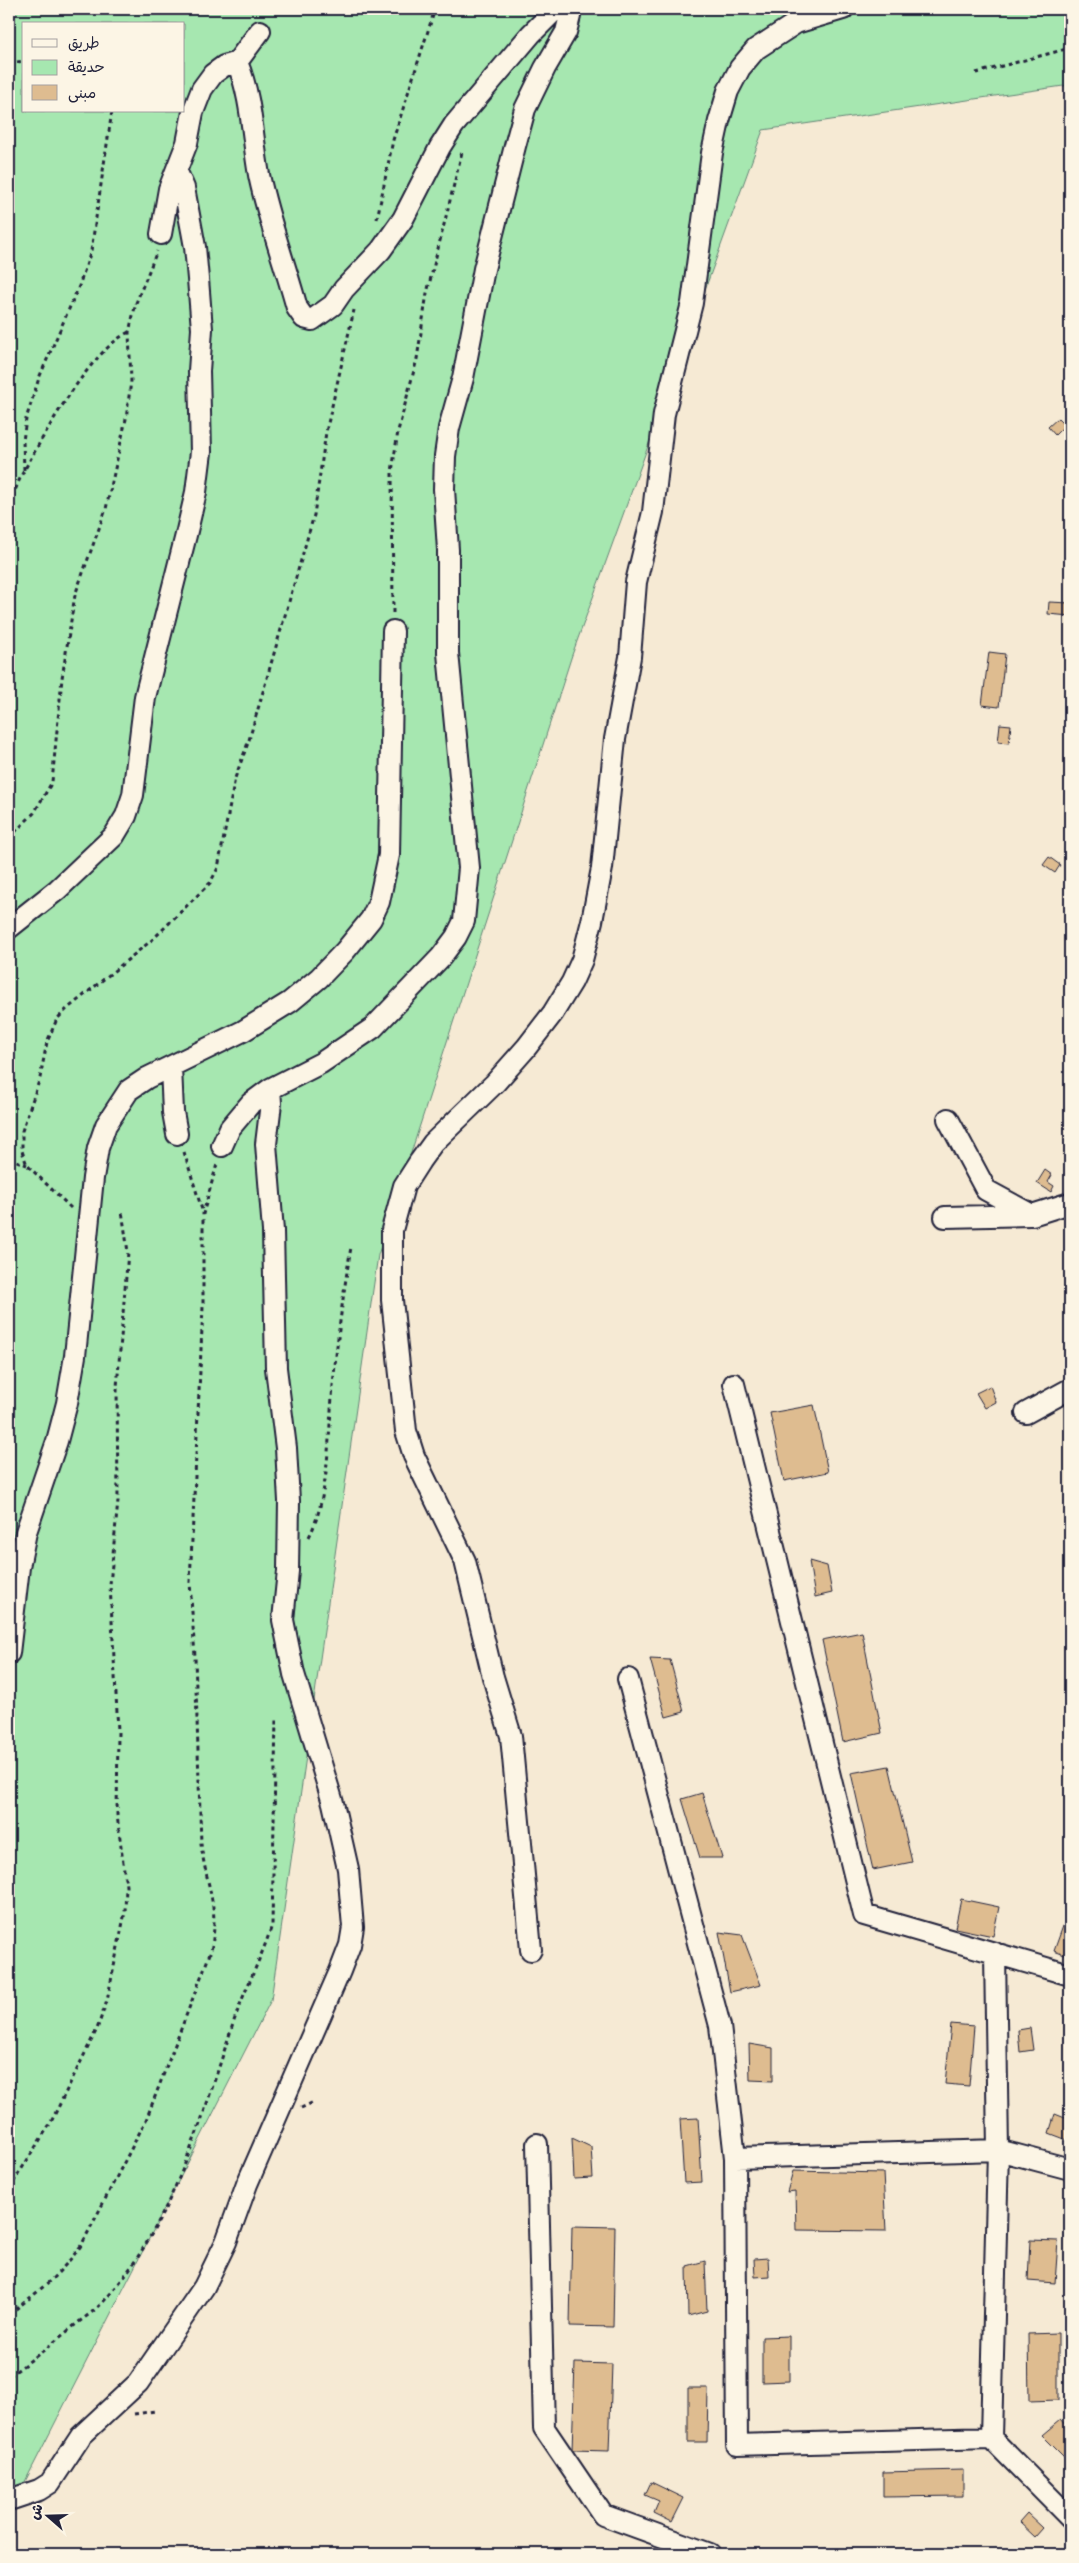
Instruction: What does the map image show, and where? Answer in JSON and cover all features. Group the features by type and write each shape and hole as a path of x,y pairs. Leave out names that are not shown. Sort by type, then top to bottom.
{"street":[{"path":"236,62 247,90 259,175 297,308 304,318 312,320 333,305 344,289 381,250 403,220 440,147 454,125 531,34 556,9"},
{"path":"222,1146 240,1115 270,1089 321,1063 373,1028 441,957 456,937 464,920 469,868 448,653 448,550 444,489 445,456 449,428 463,378 484,269 515,146 525,110 545,68 566,32 570,16 567,9"},
{"path":"531,1950 511,1736 493,1677 465,1561 414,1456 406,1431 392,1300 392,1230 404,1186 420,1161 433,1143 495,1083 526,1048 553,1013 572,982 582,960 602,868 615,739 630,657 636,582 652,512 664,414 692,303 712,153 719,121 728,91 740,68 756,49 796,23 843,9"},
{"path":"162,234 169,188 177,172 202,90 213,74 224,66 236,62 260,31"},
{"path":"9,928 57,890 114,836 126,816 132,795 145,697 196,492 201,452 199,371 202,329 198,280 195,247 184,188 177,172"},
{"path":"9,1653 19,1567 26,1532 57,1441 74,1366 93,1178 98,1148 106,1125 129,1090 147,1078 251,1026 290,1002 319,978 345,951 371,919 379,902 389,855 393,631"},
{"path":"171,1067 173,1112 177,1134"},
{"path":"9,2500 39,2490 50,2483 81,2436 138,2383 204,2286 226,2242 247,2184 350,1945 353,1927 348,1869 333,1803 294,1674 283,1620 288,1571 289,1501 286,1448 276,1368 273,1232 266,1144 271,1103 270,1089"},
{"path":"948,1119 986,1190 1032,1215"},
{"path":"945,1217 1032,1215 1070,1203"},
{"path":"734,1384 864,1915 1070,1975"},
{"path":"1026,1413 1070,1389"},
{"path":"628,1679 720,2026 735,2158 737,2444 991,2438"},
{"path":"995,1953 998,2150 991,2438 1070,2518"},
{"path":"537,2144 544,2428 603,2515 710,2554"},
{"path":"735,2158 998,2150 1070,2170"}],"path":[{"path":"376,222 393,140 435,9"},
{"path":"976,73 1070,48"},
{"path":"9,63 22,61"},
{"path":"24,470 23,441 26,419 40,378 76,295 91,251 112,112"},
{"path":"393,631 392,472 398,431 417,359 427,293 463,147"},
{"path":"9,838 34,812 52,782 62,678 75,595 106,508 126,419 131,373 129,332 136,303 156,259 162,234"},
{"path":"27,1165 22,1151 22,1131 26,1113 40,1078 47,1042 57,1019 152,940 210,882 218,868 236,778 255,722 314,515 326,432 355,308"},
{"path":"9,504 24,470 84,376 106,348 119,337 129,332"},
{"path":"9,2314 53,2279 70,2262 82,2244 146,2120 211,1951 215,1930 215,1911 203,1865 201,1844 195,1657 190,1582 203,1307 203,1214 197,1189 177,1134"},
{"path":"203,1214 222,1146"},
{"path":"9,1158 27,1165 75,1212"},
{"path":"9,2189 50,2124 97,2029 107,2001 125,1912 126,1886 118,1815 118,1732 110,1585 118,1501 118,1387 128,1252 122,1211"},
{"path":"306,1542 320,1500 330,1454 331,1410 343,1294 350,1247"},
{"path":"9,2376 102,2303 124,2278 148,2240 183,2169 220,2069 241,1998 266,1943 272,1925 276,1717"}],"green space":[{"path":"9,9 1070,9 1070,85 763,130 572,655 378,1255 271,2000 9,2513"}],"building":[{"path":"1058,418 1065,425 1055,435 1048,427"},
{"path":"1049,602 1070,603 1070,616 1048,614"},
{"path":"989,652 1005,654 999,707 982,705"},
{"path":"1000,724 1011,725 1009,743 998,742"},
{"path":"1049,857 1060,865 1055,873 1043,865"},
{"path":"1045,1170 1052,1175 1048,1182 1054,1186 1051,1192 1037,1183"},
{"path":"990,1386 996,1402 985,1408 976,1393"},
{"path":"814,1405 828,1472 784,1481 770,1413"},
{"path":"809,1561 827,1566 832,1593 815,1597"},
{"path":"862,1632 882,1733 843,1742 822,1640"},
{"path":"650,1659 670,1660 684,1712 666,1717"},
{"path":"889,1766 912,1862 873,1870 851,1773"},
{"path":"702,1793 722,1858 700,1858 682,1799"},
{"path":"961,1899 999,1907 993,1936 955,1928"},
{"path":"1067,1915 1070,1916 1070,1957 1054,1951"},
{"path":"719,1932 742,1935 761,1985 730,1992"},
{"path":"951,2024 974,2026 969,2086 945,2084"},
{"path":"1030,2028 1033,2050 1020,2052 1018,2030"},
{"path":"749,2044 773,2048 773,2081 750,2080"},
{"path":"1055,2114 1070,2120 1070,2141 1049,2133"},
{"path":"698,2118 702,2182 684,2183 680,2119"},
{"path":"572,2138 591,2147 593,2178 574,2179"},
{"path":"793,2171 883,2173 886,2231 796,2230 795,2191 787,2192"},
{"path":"572,2226 615,2227 613,2327 570,2326"},
{"path":"1030,2240 1058,2241 1055,2283 1028,2281"},
{"path":"768,2258 769,2276 755,2277 754,2259"},
{"path":"705,2261 707,2311 688,2316 687,2266"},
{"path":"1058,2333 1058,2400 1029,2401 1028,2334"},
{"path":"789,2336 789,2381 762,2382 762,2337"},
{"path":"575,2363 612,2364 609,2451 572,2450"},
{"path":"688,2388 708,2388 707,2442 688,2442"},
{"path":"1061,2419 1070,2429 1070,2463 1042,2435"},
{"path":"963,2470 963,2496 883,2497 883,2472"},
{"path":"651,2482 684,2498 672,2522 654,2513 659,2501 645,2495"},
{"path":"1027,2513 1043,2528 1035,2537 1019,2522"}]}
